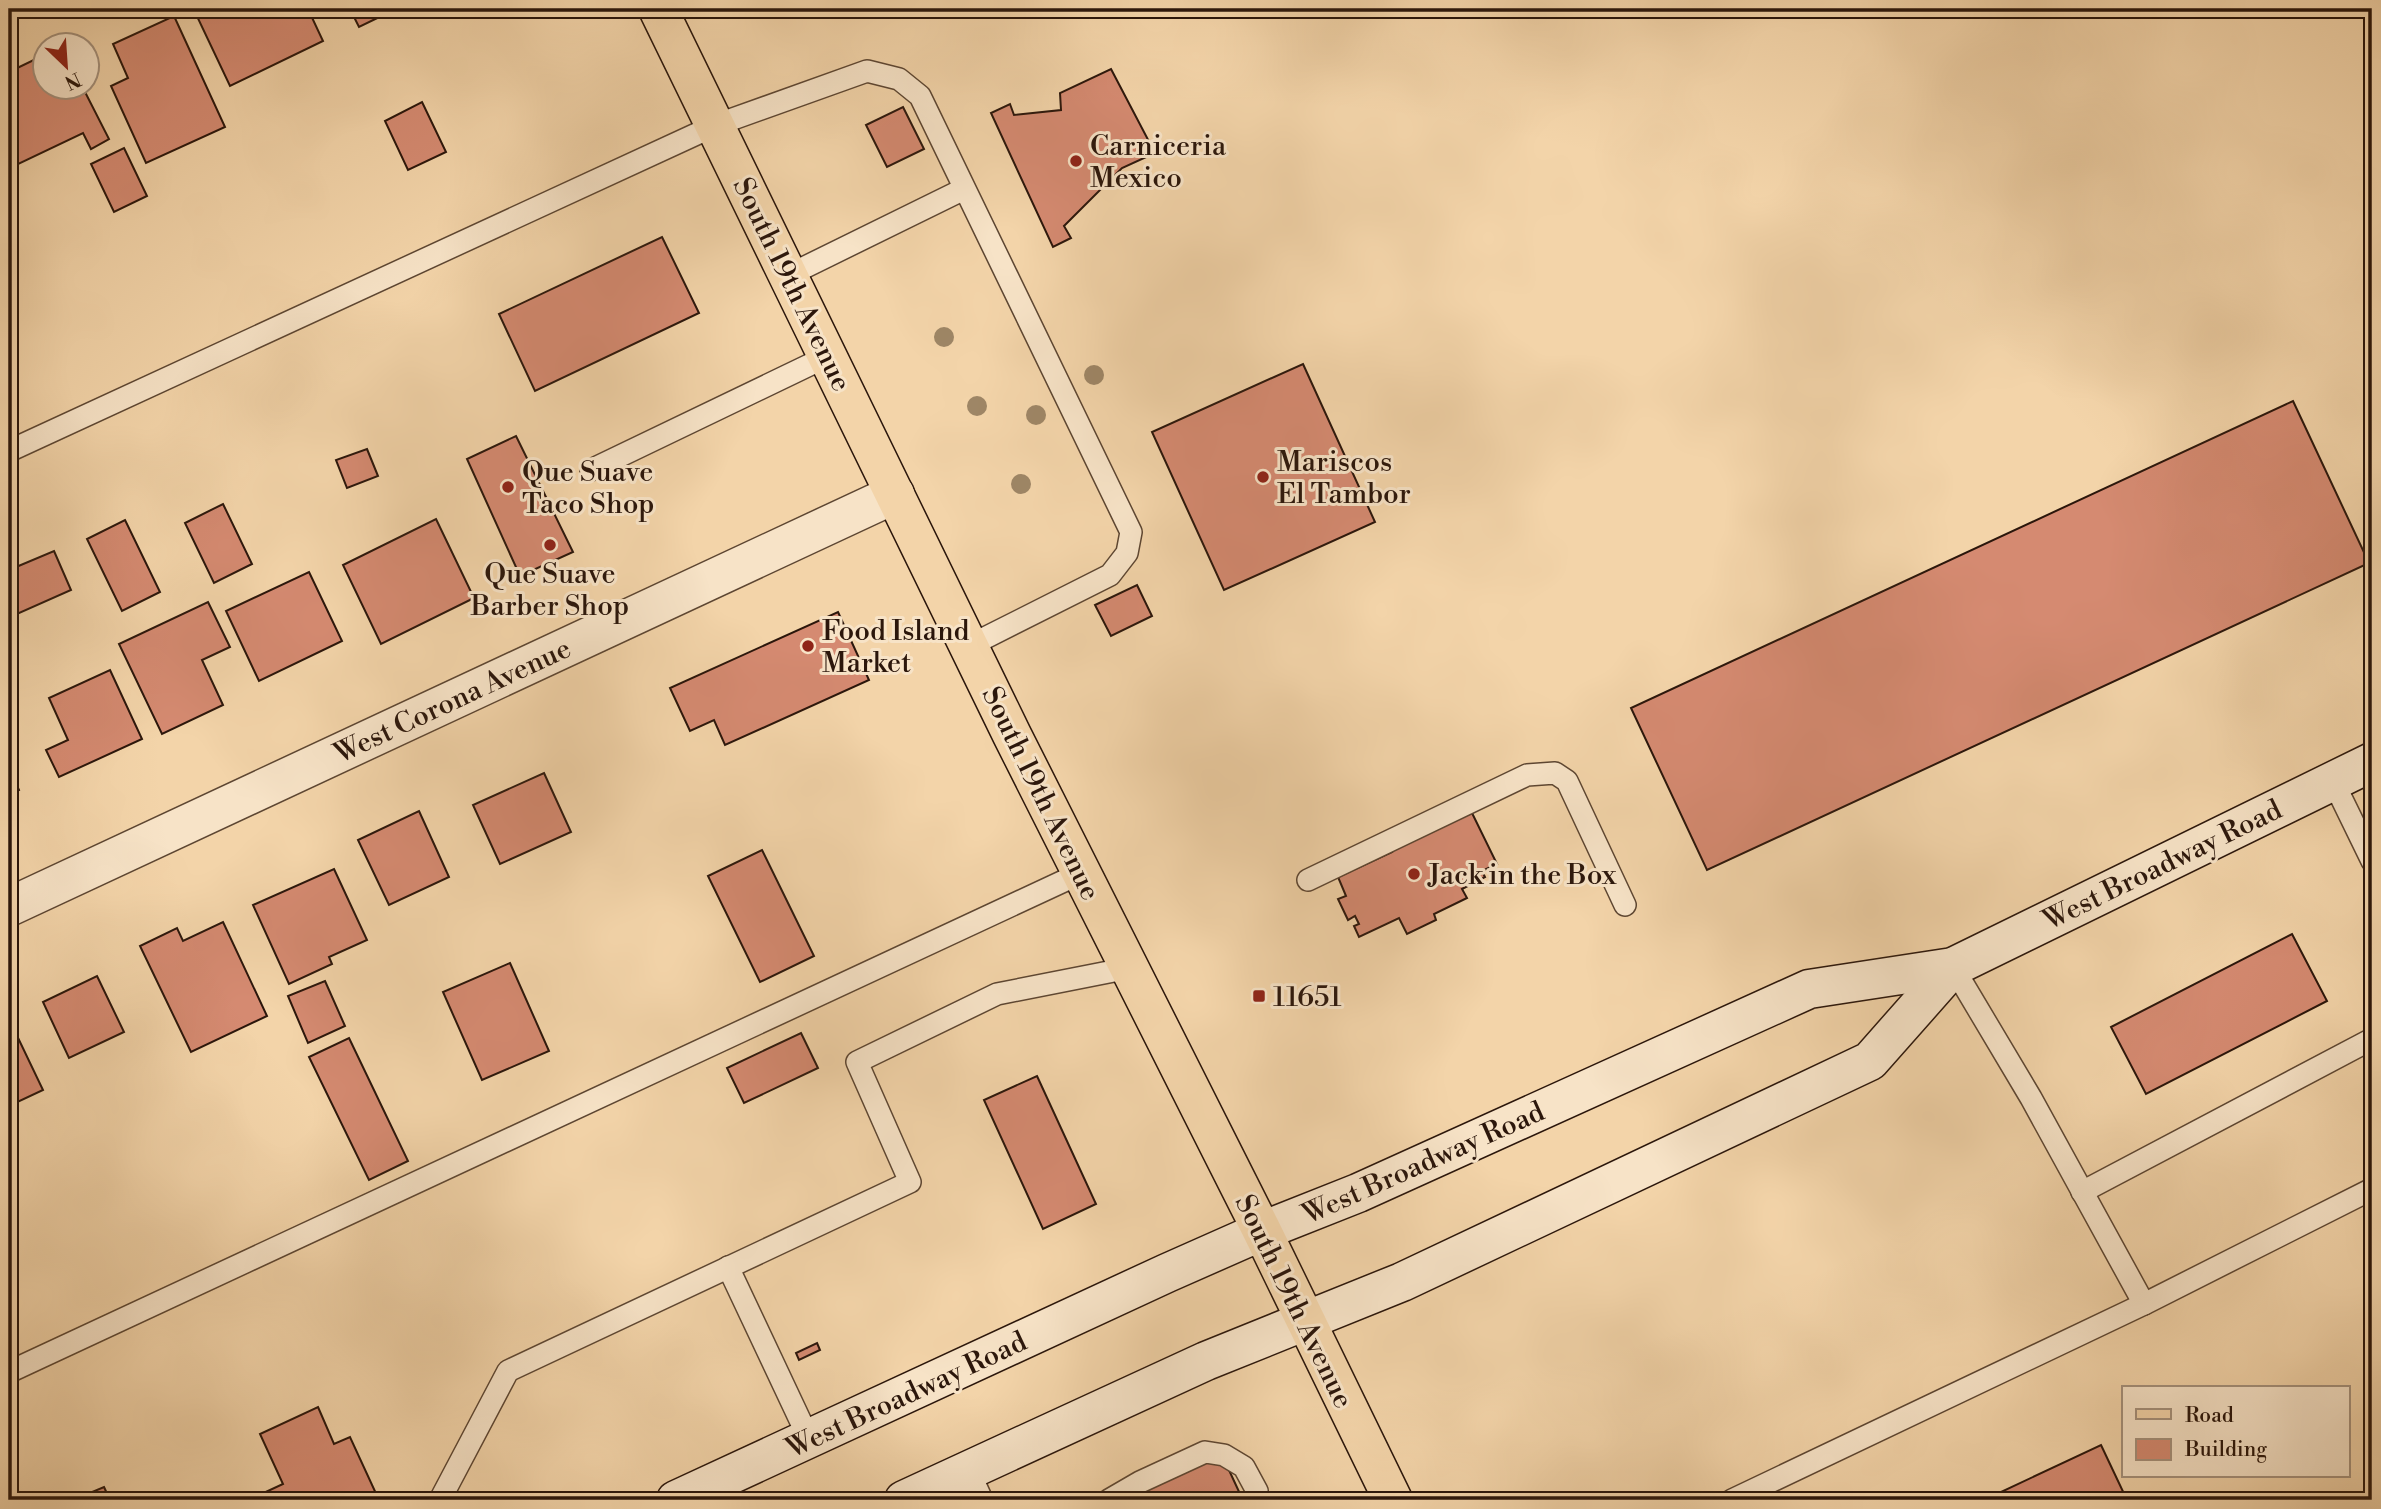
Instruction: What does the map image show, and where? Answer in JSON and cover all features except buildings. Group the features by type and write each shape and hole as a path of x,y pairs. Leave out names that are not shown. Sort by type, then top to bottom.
{"main road":[{"name":"South 19th Avenue","path":"658,9 1080,873 1262,1231 1393,1500"},
{"name":"West Corona Avenue","path":"9,907 895,494"},
{"name":"West Broadway Road","path":"676,1500 1262,1231 1358,1193 1809,989 1953,967 2372,762"},
{"name":"West Broadway Road","path":"904,1500 975,1486 1206,1361 1402,1282 1870,1062 1953,967"}],"lane":[{"path":"9,451 716,125 867,71 899,79 920,96 1131,532 1127,553 1110,575 969,646"},
{"path":"789,275 964,189"},
{"path":"591,470 828,356"},
{"path":"1308,880 1527,775 1555,773 1567,781 1625,905"},
{"path":"2333,781 2372,861"},
{"path":"9,1372 1080,873"},
{"path":"1953,967 2031,1098 2144,1304"},
{"path":"440,1500 508,1371 910,1182 857,1062 997,994 1129,968"},
{"path":"2082,1192 2372,1039"},
{"path":"1732,1500 2144,1304 2372,1189"},
{"path":"728,1267 809,1439"},
{"path":"1110,1500 1140,1482 1205,1452 1224,1455 1244,1467 1257,1491 1252,1500"}],"place":[{"name":"Carniceria Mexico","path":"1076,161"},
{"name":"Mariscos El Tambor","path":"1263,477"},
{"name":"Que Suave Taco Shop","path":"508,487"},
{"name":"Que Suave Barber Shop","path":"550,545"},
{"name":"Food Island Market","path":"808,646"},
{"name":"Jack in the Box","path":"1414,874"},
{"name":"11651","path":"1259,996"}]}
